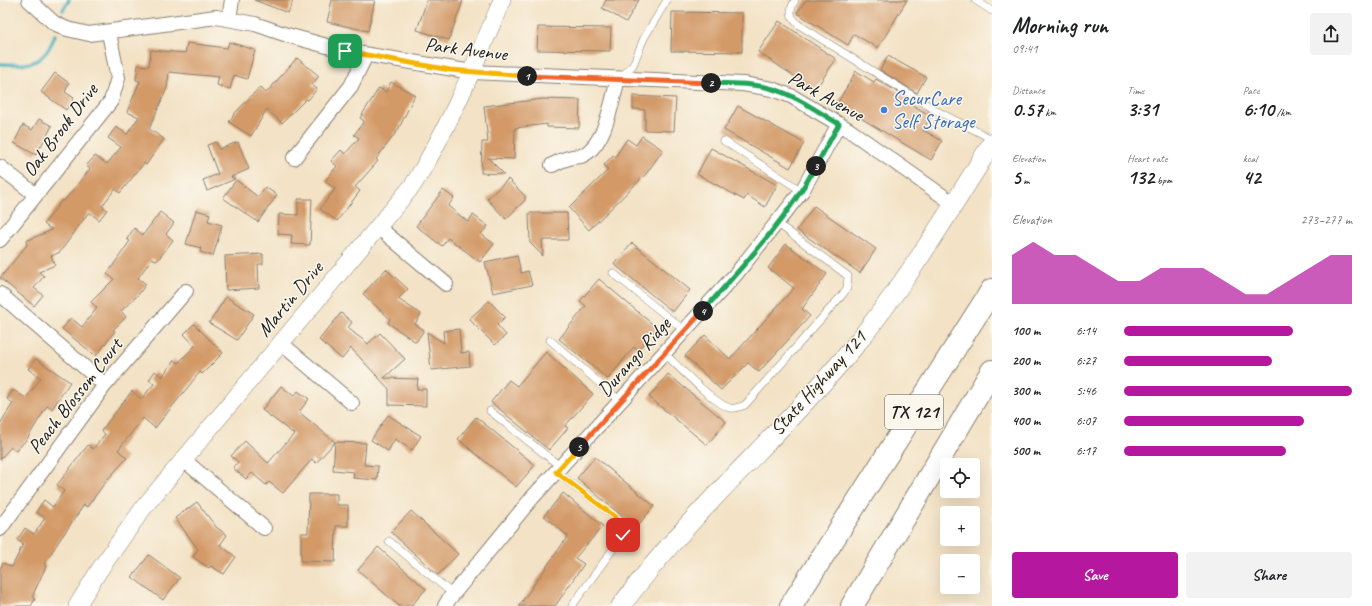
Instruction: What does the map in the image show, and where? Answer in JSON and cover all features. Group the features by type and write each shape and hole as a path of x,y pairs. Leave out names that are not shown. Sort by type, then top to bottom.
{"highway":[{"name":"TX 121","path":"791,606 992,290"},
{"name":"TX 121","path":"852,606 991,375"}],"main road":[{"name":"State Highway 121","path":"621,606 641,579 684,528 853,348 906,277 992,143"}],"street":[{"name":"Park Avenue","path":"29,0 43,15 67,29 89,34 109,33 204,17 229,18 255,24 310,42 366,55 472,72 743,84 772,89 791,96 839,124 954,204"},
{"path":"229,18 232,0"},
{"name":"Martin Drive","path":"83,604 132,523 413,185 447,126 472,72 502,0"},
{"name":"Oak Brook Drive","path":"0,240 111,101 116,90 118,78 109,33"},
{"path":"294,158 351,86 366,55"},
{"path":"552,165 570,157 580,156 588,151 597,140 606,124 618,79"},
{"name":"Durango Ridge","path":"449,600 532,498 736,274 802,191 839,124"},
{"path":"0,167 36,195"},
{"path":"378,227 446,284"},
{"name":"Peach Blossom Court","path":"0,529 105,384 186,291"},
{"path":"0,294 105,384"},
{"path":"282,344 352,402"},
{"path":"184,460 264,528"}],"lane":[{"path":"618,79 633,65 644,38 667,0"},
{"path":"795,0 791,8 790,15 799,25 937,111 992,139"},
{"path":"975,0 992,11"},
{"path":"724,141 802,191"},
{"path":"664,353 719,403 730,408 738,408 745,405 843,294 847,288 848,276 776,223"},
{"path":"613,273 684,331"},
{"path":"550,340 621,402"},
{"path":"490,412 614,516 624,528 623,535 572,606"},
{"path":"390,541 449,600"}],"building":[{"path":"254,0 293,0 288,13"},
{"path":"332,0 375,0 368,31 327,22"},
{"path":"427,0 463,0 449,40 417,30"},
{"path":"606,0 639,0 626,22 602,8"},
{"path":"806,0 907,0 878,48 854,34 848,45 797,13"},
{"path":"672,12 742,13 742,52 671,51"},
{"path":"779,21 836,59 815,90 758,52"},
{"path":"538,27 611,28 610,51 537,50"},
{"path":"229,42 255,50 247,79 234,75 230,89 217,85 219,77 169,72 167,88 149,129 164,139 146,165 144,163 120,193 115,189 102,206 107,210 99,220 89,212 60,252 51,256 55,265 39,272 44,276 34,288 43,295 34,306 0,278 27,245 26,241 52,230 44,224 62,200 64,201 90,169 86,166 95,156 107,164 121,147 108,138 116,127 127,134 139,117 127,112 140,81 136,80 138,65 149,66 151,50 185,53 187,43 227,48"},
{"path":"888,56 926,77 917,93 880,70"},
{"path":"297,58 319,76 312,85 317,89 308,100 306,99 282,123 267,109 251,136 229,122 235,113 260,87 266,93"},
{"name":"SecurCare Self Storage","path":"856,71 874,82 876,79 912,101 911,104 931,116 923,130 942,141 931,160 837,104"},
{"path":"55,73 69,83 65,92 74,98 66,110 41,92"},
{"path":"391,82 415,95 398,130 376,159 378,161 355,187 360,191 337,221 320,209 335,189 325,181 337,166 331,161 341,150 345,154 359,138 354,135 364,121 360,118 379,88 386,92"},
{"path":"633,96 676,98 674,131 645,130 645,110 633,109"},
{"path":"543,99 580,100 579,128 547,127 547,124 515,128 514,159 488,158 504,174 481,173 482,142 488,142 484,106"},
{"path":"738,106 804,143 790,168 724,130"},
{"path":"39,119 52,126 36,155 14,143 23,125 32,130"},
{"path":"642,136 663,150 646,174 589,230 569,208 608,170 604,165 613,155 615,157 627,139 636,145"},
{"path":"216,142 219,149 238,142 249,169 231,177 235,179 207,191 203,180 218,174 207,145"},
{"path":"711,148 777,185 765,207 747,195 744,200 697,174"},
{"path":"508,179 525,196 525,200 506,219 487,199"},
{"path":"236,180 258,197 265,187 277,195 258,222 223,198"},
{"path":"443,190 454,198 448,206 468,222 473,215 488,226 481,234 494,244 480,262 448,238 442,246 416,226"},
{"path":"298,199 312,199 310,245 291,244 292,235 278,234 279,214 298,215"},
{"path":"814,206 876,249 860,273 797,230"},
{"path":"196,210 210,214 208,221 222,225 213,256 200,252 201,248 186,244"},
{"path":"160,212 174,223 166,234 173,240 157,261 152,258 138,278 146,284 138,295 121,311 126,317 113,330 115,331 96,356 62,329 71,318 82,327 97,308 91,302 114,279 107,274 130,241 127,239 134,228 143,235"},
{"path":"529,213 567,213 568,240 542,240 543,256 530,243"},
{"path":"632,243 690,290 673,312 614,264"},
{"path":"786,244 827,274 802,309 810,316 759,372 748,363 721,390 685,356 705,335 730,359 794,288 768,268"},
{"path":"263,254 263,264 258,264 259,288 226,290 225,256"},
{"path":"517,255 521,273 528,271 532,285 493,293 485,262"},
{"path":"386,269 408,289 398,299 421,314 415,324 424,330 416,342 388,323 390,319 363,294"},
{"path":"599,279 657,328 638,350 634,347 608,379 559,339 586,306 580,301"},
{"path":"226,297 254,314 237,340 209,323"},
{"path":"489,301 505,317 497,325 506,335 495,345 469,319"},
{"path":"341,313 352,322 348,328 368,344 380,333 405,359 384,378 418,379 417,389 426,389 426,406 389,405 389,389 351,348 342,359 319,340"},
{"path":"194,324 223,353 202,374 200,372 155,428 143,418 118,450 127,458 107,480 87,507 84,505 44,564 46,566 32,597 35,599 31,606 0,606 0,569 3,563 12,567 23,544 17,540 25,528 34,534 45,518 36,512 44,500 53,507 64,491 57,485 88,445 93,449 105,434 101,431 132,391 141,399 154,384 149,380 155,371 162,377 174,360 178,363 195,346 184,334"},
{"path":"459,329 461,353 469,352 470,366 431,370 427,332 444,343 443,331"},
{"path":"546,352 593,394 565,426 568,428 549,450 491,402 509,380 517,386"},
{"path":"36,359 70,382 52,409 47,406 27,439 16,451 11,447 0,459 0,424 13,403 7,399 13,390 26,398 41,378 28,369"},
{"path":"668,374 726,422 707,445 649,397"},
{"path":"281,386 294,396 298,391 309,399 299,412 335,442 316,463 312,459 283,493 269,482 266,485 252,473 246,479 233,468 238,462 231,456 245,441 268,463 294,434 262,410"},
{"path":"388,415 421,436 412,450 395,439 388,451 371,440"},
{"path":"476,417 535,465 516,487 458,439"},
{"path":"335,442 366,443 364,465 378,466 377,480 353,478 354,472 333,470"},
{"path":"595,457 654,506 636,528 577,478"},
{"path":"563,493 603,526 575,558 584,564 555,606 519,606 568,536 544,516"},
{"path":"309,494 337,494 337,505 348,505 348,526 336,526 335,562 301,561 301,533 308,533"},
{"path":"197,502 216,527 227,535 220,545 236,557 224,574 211,566 209,568 193,557 198,549 175,518"},
{"path":"411,511 458,554 438,575 391,532"},
{"path":"378,547 426,589 411,606 399,606 358,570"},
{"path":"149,555 180,578 163,600 132,577"}],"waterway":[{"path":"63,10 69,0"},
{"path":"0,64 35,62 46,53 55,35"}],"place":[{"name":"SecurCare Self Storage","path":"884,110"}],"route":[{"path":"345,51 450,70 506,75 743,84 772,89 791,96 839,124 802,191 736,274 556,472 614,516 624,528 623,535"}]}
